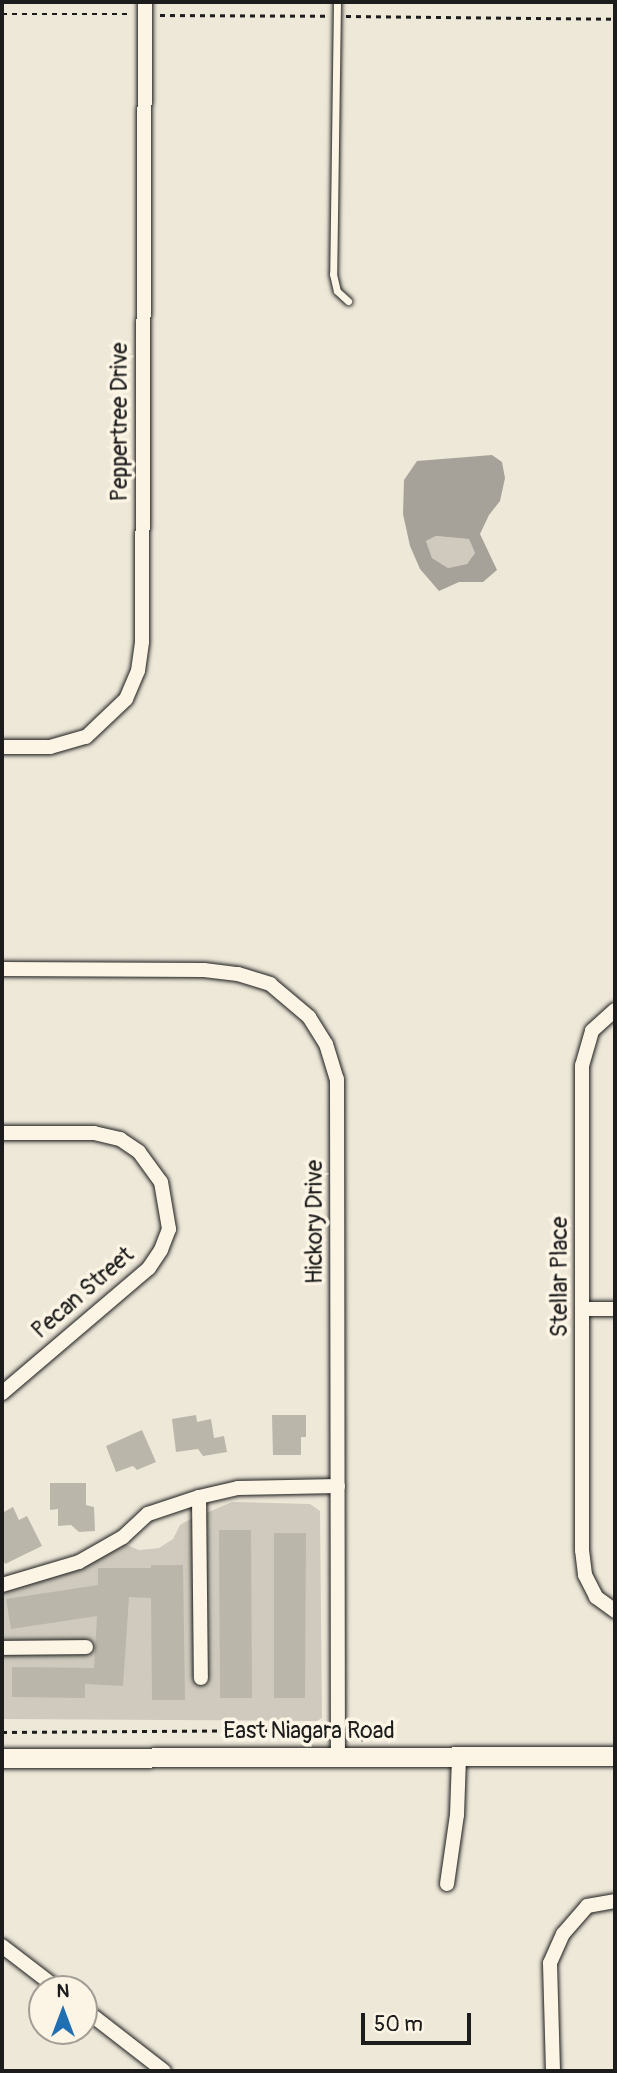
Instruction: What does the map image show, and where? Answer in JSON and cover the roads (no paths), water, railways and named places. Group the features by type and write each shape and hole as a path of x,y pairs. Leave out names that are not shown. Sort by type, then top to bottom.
{"street":[{"name":"Peppertree Drive","path":"2,747 50,747 86,737 126,699 138,671 142,641 145,8"},
{"name":"Hickory Drive","path":"2,969 204,970 238,974 270,984 309,1017 326,1044 337,1079 338,1754"},
{"name":"Stellar Place","path":"613,1012 592,1031 582,1065 582,1550 585,1575 596,1597 615,1611"},
{"name":"Pecan Street","path":"2,1133 93,1133 120,1139 139,1152 160,1182 169,1229 161,1250 149,1268 2,1393"},
{"path":"583,1309 615,1309"},
{"path":"2,1585 79,1562 123,1537 148,1514 199,1497 238,1488 338,1486"},
{"path":"199,1497 201,1678"},
{"path":"2,1648 86,1647"},
{"name":"East Niagara Road","path":"2,1758 338,1754 459,1757 615,1756"},
{"path":"447,1884 457,1815 459,1757"},
{"path":"553,2071 550,1963 563,1934 587,1906 615,1901"},
{"path":"2,1946 40,1975"},
{"path":"98,2020 164,2071"}],"lane":[{"path":"337,2 333,274 337,290 348,301"}]}
